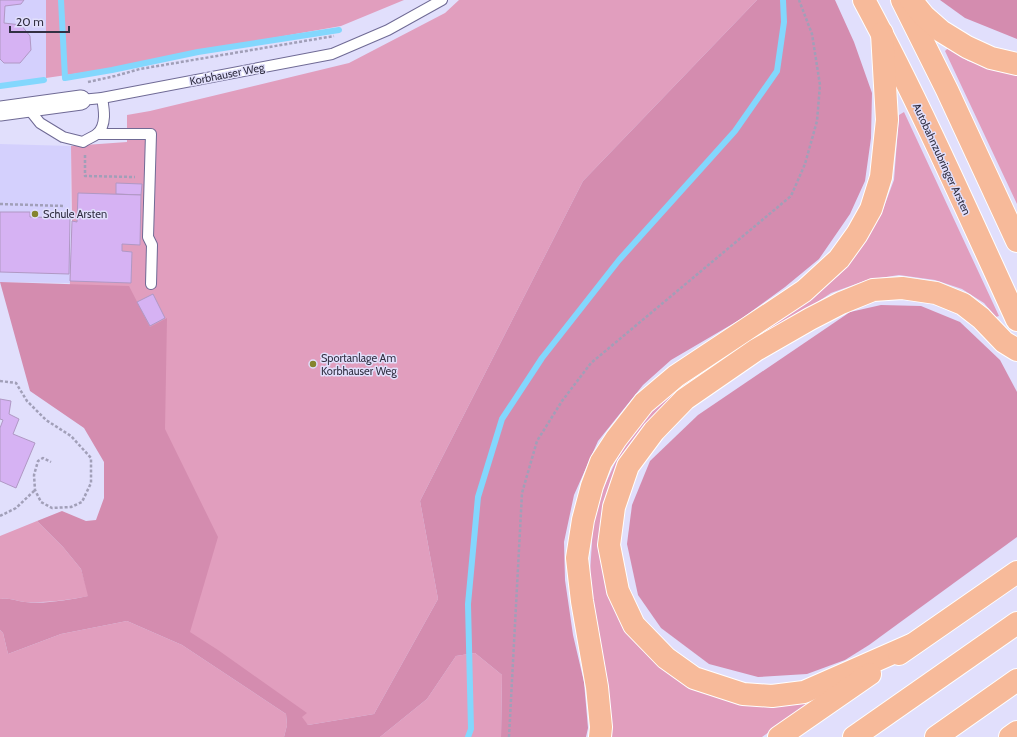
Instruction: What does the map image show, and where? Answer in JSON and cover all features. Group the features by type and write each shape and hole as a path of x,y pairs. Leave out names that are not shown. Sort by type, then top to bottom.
{"highway":[{"name":"Autobahnzubringer Arsten","path":"864,0 882,33 963,202 1017,320"},
{"path":"902,0 950,97 1017,241"},
{"path":"912,0 924,16 941,31 967,47 991,58 1017,64"},
{"path":"600,737 601,727 598,687 582,601 577,558 583,520 592,486 601,462 616,439 644,403 676,376 804,291 839,259 857,234 871,209 881,177 887,120 882,33"},
{"path":"911,646 804,692 772,696 743,694 694,678 666,658 634,625 618,591 609,545 614,507 628,466 654,431 685,399 756,350 841,303 873,290 902,288 936,293 963,304 981,318 1004,342 1017,350"},
{"path":"779,737 1017,572"},
{"path":"854,737 1017,623"},
{"path":"936,737 1017,680"},
{"path":"1010,737 1017,732"}],"street":[{"name":"Korbhauser Weg","path":"0,111 28,108 83,91"}],"lane":[{"name":"Korbhauser Weg","path":"83,91 102,98 332,54 388,30 442,0"},
{"path":"97,134 103,123 105,111 102,98"},
{"path":"28,108 40,123 62,137 83,142 97,134 151,134 148,237 152,245 151,284"}],"path":[{"path":"508,737 522,493 537,441 562,401 591,363 791,196 805,164 817,121 820,85 812,34 800,0"},
{"path":"83,91 115,76 140,69 334,36"},
{"path":"83,142 85,145 85,176 150,177"},
{"path":"0,204 65,206"},
{"path":"0,381 16,383 27,401 46,420 71,436 91,458 91,483 82,502 71,507 52,508 41,502 35,490 34,475 38,461 43,458 51,462"},
{"path":"0,516 16,508 35,490"}],"shaded area":[{"path":"0,0 46,0 46,78 0,84"},
{"path":"46,0 404,0 341,26 181,54 114,68 46,78"},
{"name":"Sportanlage Am Korbhauser Weg","path":"459,0 757,0 583,181 420,501 438,599 374,714 308,725 185,633 69,309 72,223 71,146 127,142 127,115 150,111 349,63 445,13"},
{"path":"757,0 835,0 854,42 872,93 871,138 865,181 850,214 819,259 785,287 741,319 671,360 643,385 598,441 574,495 564,542 565,580 573,635 584,682 588,728 586,737 501,737 502,675 475,653 456,656 427,699 380,737 284,737 287,725 286,714 182,645 127,621 61,634 8,654 3,633 0,630 0,599 6,598 25,602 49,602 88,596 81,569 63,547 37,521 62,511 86,521 96,520 104,498 104,462 84,428 30,391 0,282 129,286 150,327 167,318 165,429 218,537 190,632 307,713 302,717 308,725 374,714 438,599 420,501 583,181"},
{"path":"940,0 1017,0 1017,39 965,18"},
{"path":"948,48 968,61 1010,74 1017,74 1017,204 945,51"},
{"path":"904,112 999,316 996,317 984,303 962,289 935,280 899,275 867,280 831,293 671,400 656,413 638,434 623,456 603,563 669,673 697,691 752,705 818,697 762,737 609,737 611,720 608,686 594,609 590,573 593,526 603,489 615,463 634,430 670,393 783,319 839,275 863,245 882,212 894,180 899,115"},
{"name":"Schule Arsten","path":"0,144 71,146 70,283 0,282"},
{"path":"881,305 921,306 960,322 1000,360 1017,392 1017,537 869,645 845,660 807,674 758,677 709,664 661,628 638,595 627,544 632,505 650,461 698,415 850,312"},
{"path":"37,521 63,547 81,569 89,596 41,602 0,599 0,536"},
{"path":"127,621 182,645 286,714 287,725 284,737 0,737 0,630 3,633 8,654 61,634"},
{"path":"475,653 502,675 501,737 380,737 427,699 456,656"}],"building":[{"path":"0,0 24,0 21,4 5,6 4,23 21,25 30,36 31,50 20,63 4,63 0,59"},
{"path":"116,183 142,184 141,195 116,194"},
{"path":"78,193 141,195 140,245 122,244 122,251 132,252 131,283 70,281 72,221 77,222"},
{"path":"0,212 30,212 30,217 70,218 69,274 0,272"},
{"path":"153,294 165,318 150,326 137,302"},
{"path":"0,399 11,401 9,414 19,419 13,434 35,443 16,488 0,481 0,428 3,420 0,419"}],"waterway":[{"path":"61,0 65,78 198,52 339,30"},
{"path":"468,737 471,729 468,604 478,497 502,419 542,358 619,260 735,131 777,71 784,22 783,0"},
{"path":"0,86 44,80"}],"place":[{"name":"Schule Arsten","path":"35,214"},
{"name":"Sportanlage Am Korbhauser Weg","path":"313,364"}]}
